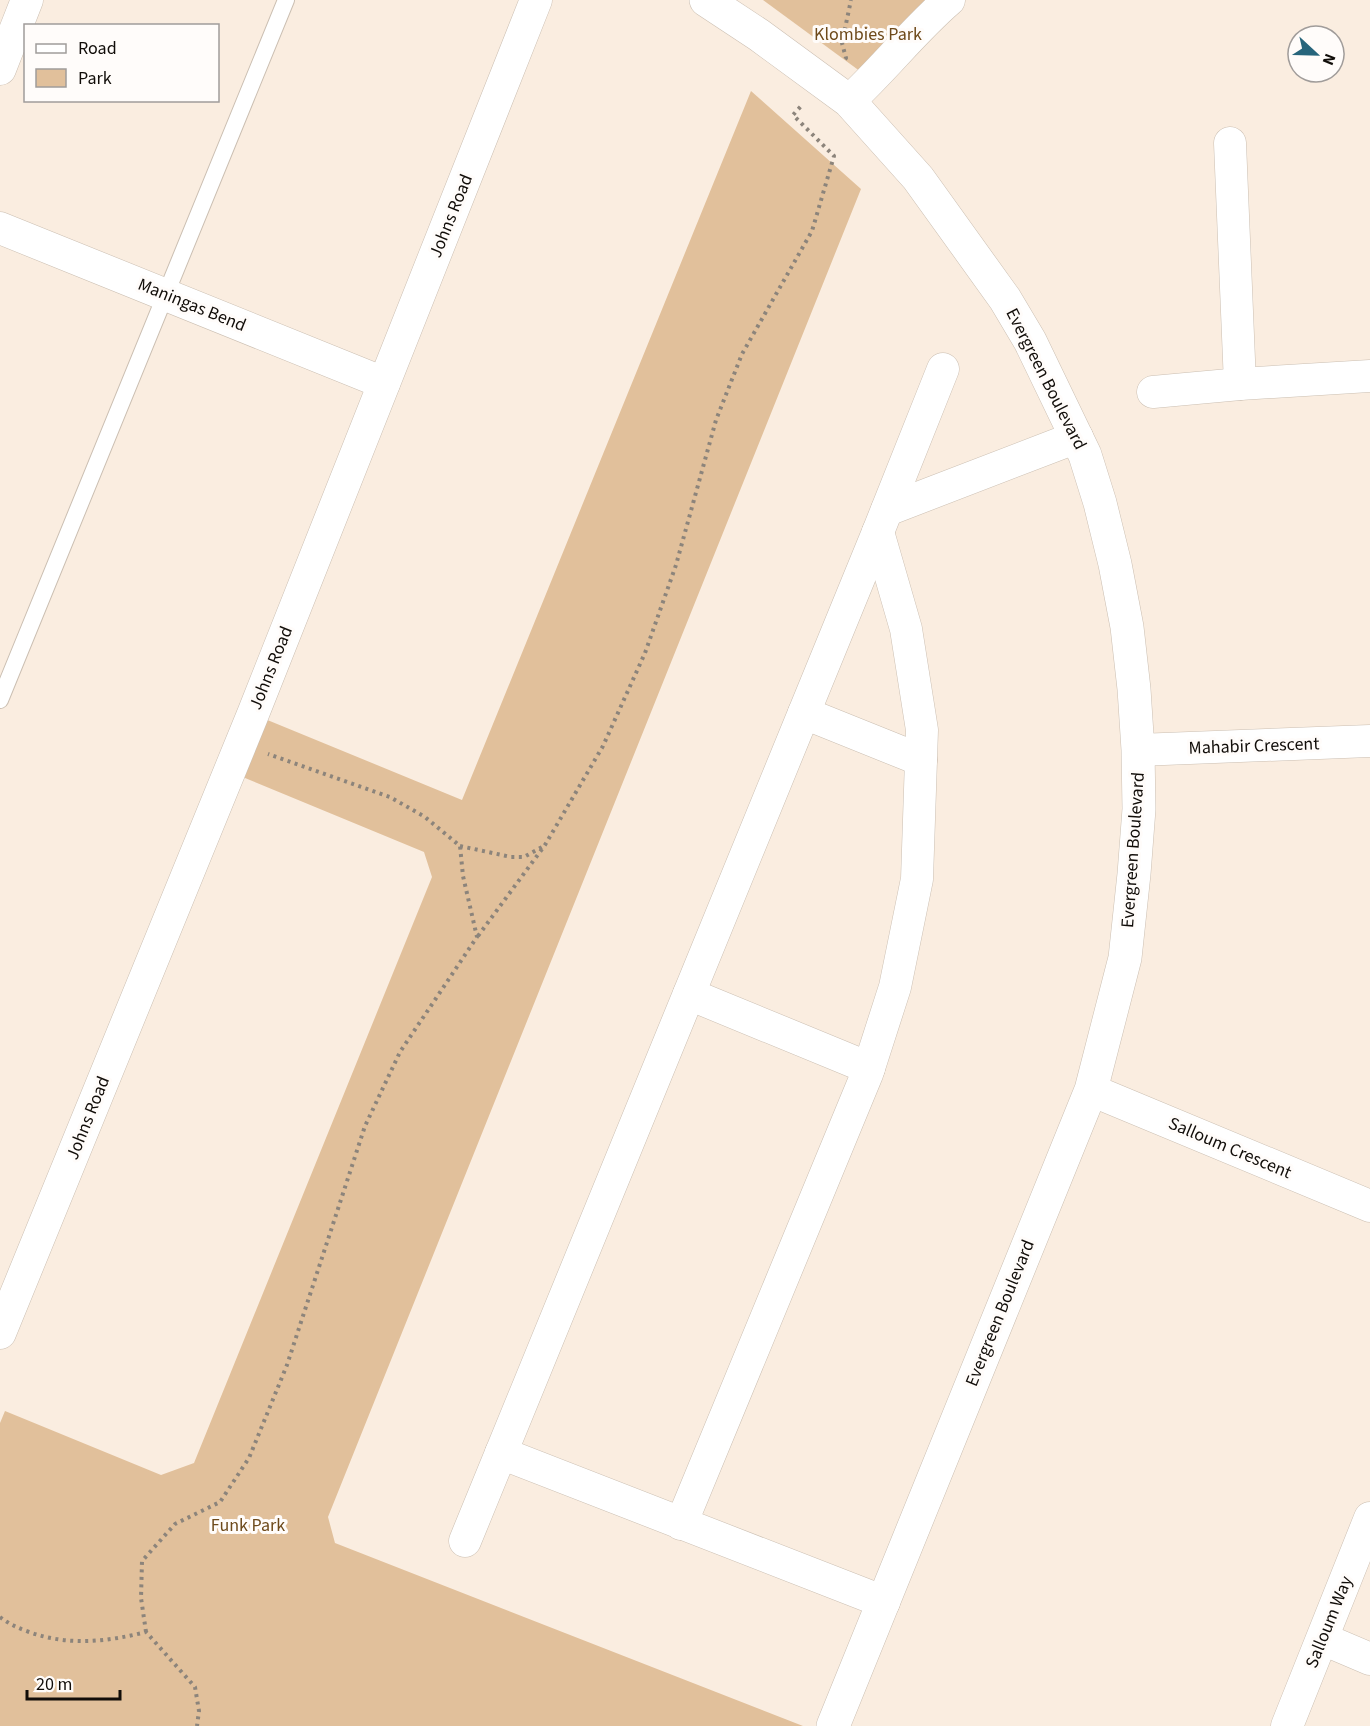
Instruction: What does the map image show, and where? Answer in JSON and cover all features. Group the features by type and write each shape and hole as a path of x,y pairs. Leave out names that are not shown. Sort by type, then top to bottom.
{"street":[{"path":"0,69 27,0"},
{"name":"Johns Road","path":"0,1333 253,714 536,0"},
{"name":"Evergreen Boulevard","path":"706,0 759,35 849,101 918,178 1005,299 1030,341 1077,437 1100,503 1127,627 1138,750 1138,809 1125,958 1091,1090 833,1726"},
{"path":"849,101 949,0"},
{"path":"1230,142 1240,384"},
{"name":"Maningas Bend","path":"0,228 384,383"},
{"path":"465,1541 883,521 943,369"},
{"path":"1153,392 1370,376"},
{"path":"883,521 1077,437"},
{"path":"681,1524 869,1068 895,987 917,879 922,730 906,629 883,521"},
{"path":"804,713 921,760"},
{"name":"Mahabir Crescent","path":"1138,750 1370,741"},
{"path":"689,994 869,1068"},
{"name":"Salloum Crescent","path":"1091,1090 1370,1206"},
{"path":"501,1453 884,1602"},
{"name":"Salloum Way","path":"1287,1726 1370,1518"},
{"path":"1323,1639 1370,1659"}],"lane":[{"path":"0,699 286,0"}],"path":[{"path":"197,1726 200,1711 195,1687 146,1632 141,1598 142,1560 175,1524 220,1502 249,1458 287,1365 365,1126 400,1052 477,937 545,845 603,746 645,653 676,565 716,420 742,354 812,231 834,156 793,115"},
{"path":"265,753 390,797 425,818 459,846 512,857 524,857 545,845"},
{"path":"459,846 463,876 477,937"},
{"path":"0,1617 9,1624 49,1639 82,1642 146,1632"}],"green space":[{"name":"Klombies Park","path":"763,0 928,0 872,80"},
{"name":"Funk Park","path":"751,91 861,189 328,1517 335,1543 803,1726 0,1726 0,1423 5,1411 161,1475 194,1463 432,877 424,852 228,771 253,714 462,800"}]}
